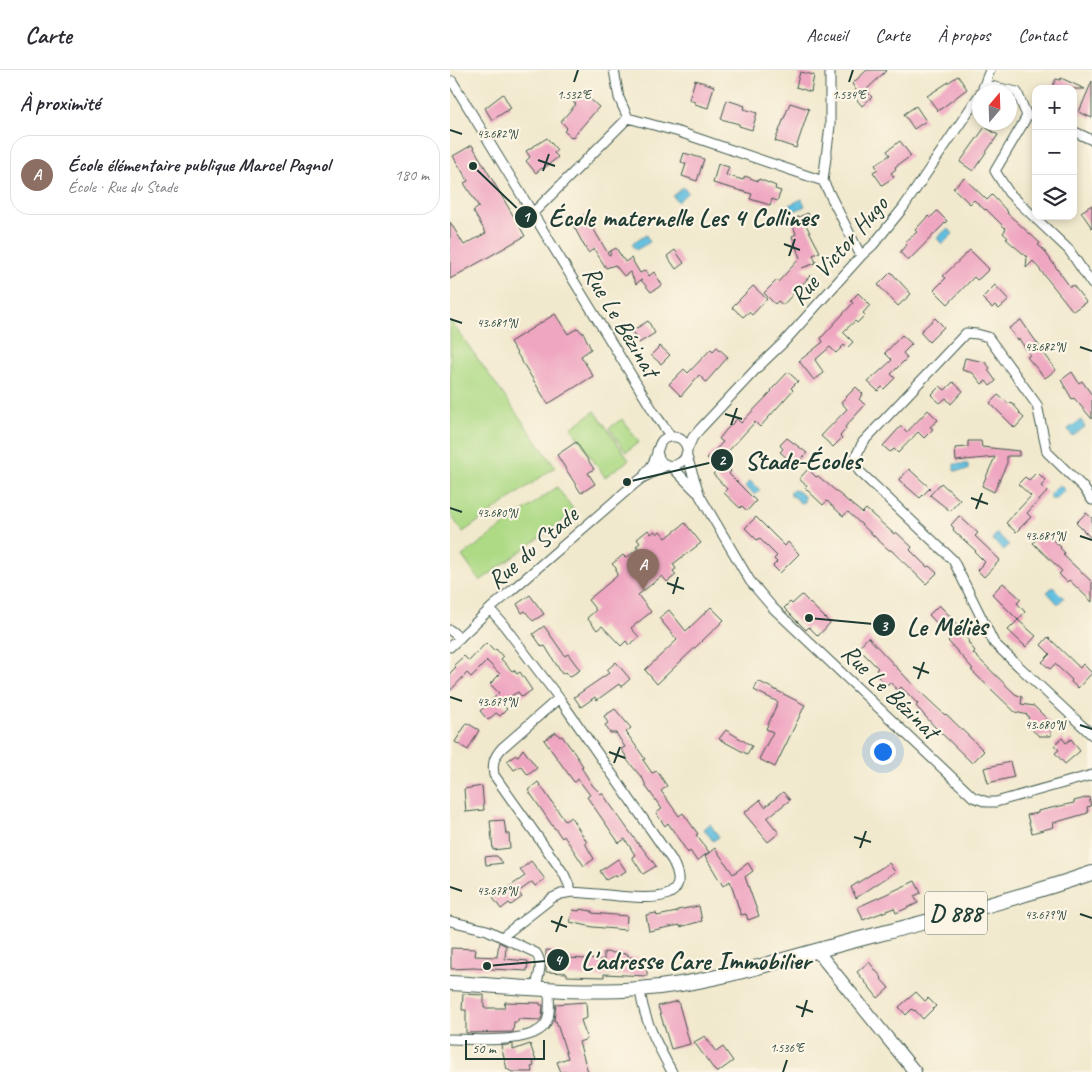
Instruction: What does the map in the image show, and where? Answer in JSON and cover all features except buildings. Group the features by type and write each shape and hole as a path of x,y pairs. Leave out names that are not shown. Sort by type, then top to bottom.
{"main road":[{"name":"D 888","path":"450,983 591,990 640,989 680,985 723,977 1037,892 1092,873"}],"street":[{"path":"614,70 619,98 628,118"},
{"path":"830,70 830,126 823,181 861,256"},
{"name":"Rue Victor Hugo","path":"984,85 990,70"},
{"name":"Rue Le Bézinat","path":"451,82 649,402 673,437"},
{"path":"1017,92 1031,117 1021,127 995,171 1009,192 1069,250 1092,284"},
{"name":"Rue Victor Hugo","path":"687,452 693,436 709,418 783,343 873,245 903,208 972,105"},
{"path":"628,118 679,132 823,181"},
{"path":"533,213 628,118"},
{"path":"1077,134 1092,140"},
{"path":"1092,500 1083,487 1047,452 1037,405 988,337 977,334 966,333 864,442 854,460 859,471 953,560 975,601 994,643 1092,735"},
{"name":"Rue Le Bézinat","path":"649,402 659,433 658,448"},
{"name":"Rue Victor Hugo","path":"673,437 689,432 709,418"},
{"path":"673,437 683,442 687,452 681,463 669,465 659,459 658,448 666,438 673,437"},
{"name":"Rue du Stade","path":"450,647 490,609 642,478 654,462 658,448"},
{"name":"Rue Le Bézinat","path":"687,452 700,496 750,581 773,608 973,797 987,802 996,802 1092,776"},
{"name":"Rue Le Bézinat","path":"669,465 700,496"},
{"name":"Rue du Stade","path":"642,478 669,465"},
{"path":"490,609 559,698 672,860 678,876 674,890 667,895 652,898 572,892 561,894 552,898 502,937"},
{"path":"450,630 460,638"},
{"path":"559,698 502,748 495,757 492,766 494,775 564,874 572,892"},
{"path":"450,921 487,930 536,953 540,959 547,1022 541,1030 528,1035 507,1039 450,1039"},
{"path":"818,950 915,1072"},
{"path":"640,989 641,1004 655,1040 672,1072"}],"green space":[{"path":"450,320 555,467 463,532 450,514"},
{"path":"595,411 629,460 605,477 571,428"},
{"path":"622,419 639,442 626,452 609,428"},
{"path":"557,487 575,512 480,581 462,556"}],"water":[{"path":"683,187 688,192 678,202 673,196"},
{"path":"802,199 805,206 792,212 789,205"},
{"path":"948,228 953,234 942,244 937,238"},
{"path":"646,235 650,242 636,250 632,244"},
{"path":"1081,420 1085,427 1072,436 1068,429"},
{"path":"954,464 968,464 968,470 954,471"},
{"path":"750,481 760,490 755,495 745,486"},
{"path":"1059,485 1065,490 1056,499 1051,499 1050,494"},
{"path":"790,491 798,491 804,496 804,502 800,503 795,497 791,496"},
{"path":"997,533 1009,545 1004,550 992,539"},
{"path":"1053,587 1064,598 1058,604 1047,592"},
{"path":"710,824 719,837 713,841 704,829"}],"place":[{"name":"École maternelle Les 4 Collines","path":"473,166"},
{"name":"Stade-Écoles","path":"627,482"},
{"name":"École élémentaire publique Marcel Pagnol","path":"643,590"},
{"name":"Le Méliès","path":"809,618"},
{"name":"L'adresse Care Immobilier","path":"487,966"}]}
